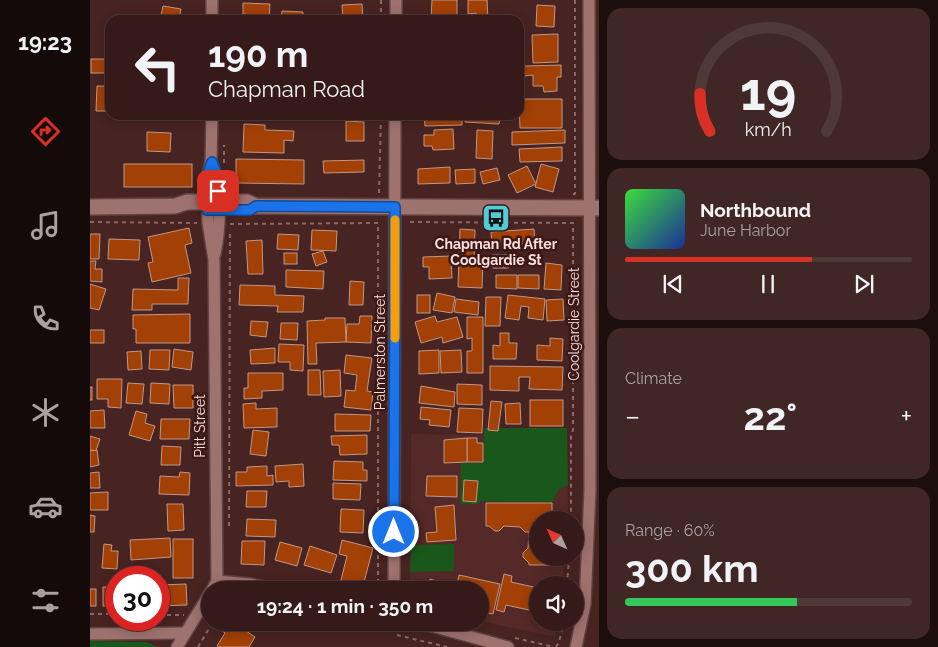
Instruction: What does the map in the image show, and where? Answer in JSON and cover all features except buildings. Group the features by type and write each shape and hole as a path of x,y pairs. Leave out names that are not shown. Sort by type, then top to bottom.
{"main road":[{"path":"90,207 175,206 187,211 250,210 256,206 594,208"}],"street":[{"path":"212,0 212,15"},
{"path":"396,0 396,15"},
{"name":"Coolgardie Street","path":"576,647 585,604 590,490 594,208 589,0"},
{"name":"Pitt Street","path":"212,120 212,162 208,173 211,210 218,239 214,260 213,581"},
{"name":"Palmerston Street","path":"394,581 395,120"},
{"name":"Pitt Street","path":"176,647 201,610"},
{"path":"450,631 508,647"},
{"path":"90,634 185,633"}],"path":[{"path":"381,0 381,15"},
{"path":"575,0 575,194"},
{"path":"380,193 381,120"},
{"path":"224,144 224,164"},
{"path":"90,222 211,210"},
{"path":"410,222 573,223 573,430 571,436 570,511"},
{"path":"230,223 378,223 378,581"},
{"path":"229,526 230,233"},
{"path":"90,614 105,614"},
{"path":"170,615 198,615"},
{"path":"198,647 208,631"},
{"path":"556,647 562,631"},
{"path":"397,635 447,647"}],"shaded area":[{"path":"484,428 567,428 568,511 529,511 529,566 564,566 564,576 529,576 529,631 556,631 555,637 489,623 489,581 410,581 411,434 483,435"}],"green space":[{"path":"484,428 567,428 568,485 558,490 553,502 480,501 479,504 460,504 461,463 484,463"},
{"path":"454,544 454,571 410,572 411,545"},
{"path":"90,641 146,642 158,647 90,647"}],"slow traffic":[{"path":"395,220 395,338"}],"place":[{"name":"Chapman Rd After Coolgardie St","path":"496,218"}],"route":[{"path":"218,191 216,172 212,162 208,173 207,210 250,210 256,206 395,207 394,532"}]}
